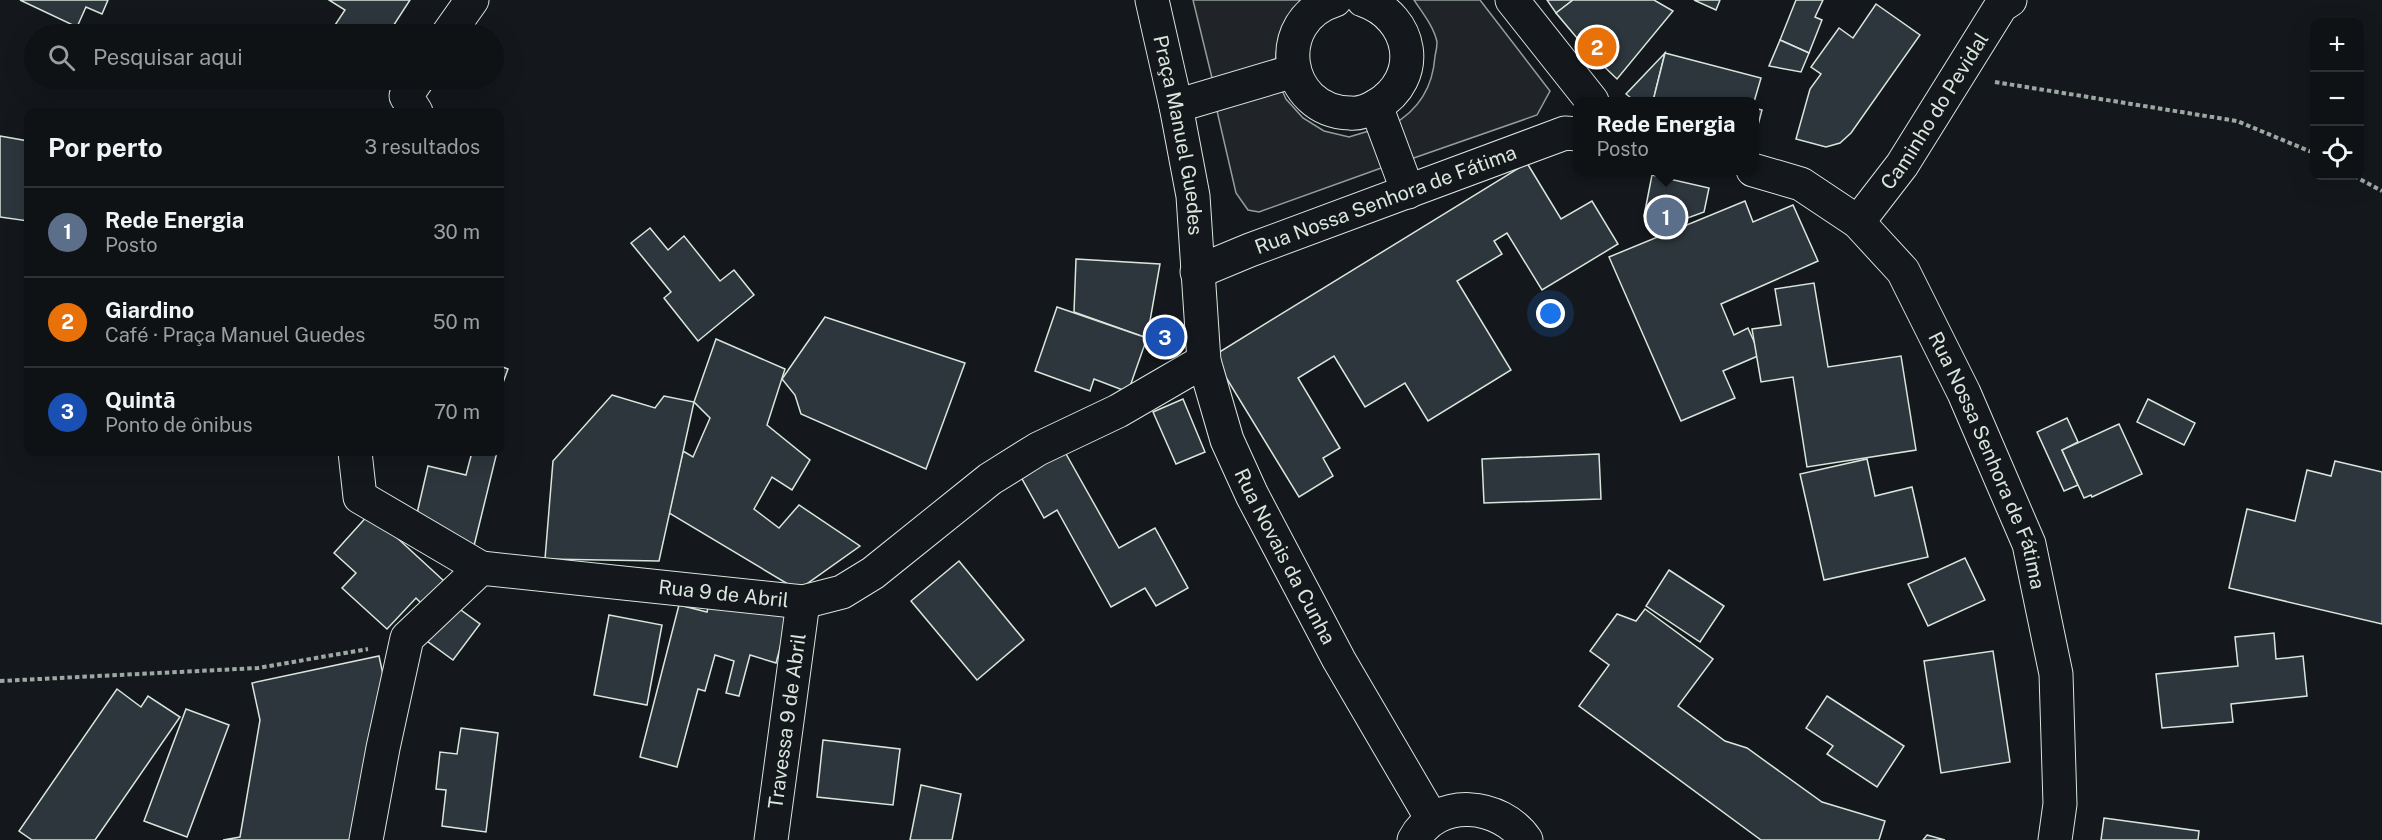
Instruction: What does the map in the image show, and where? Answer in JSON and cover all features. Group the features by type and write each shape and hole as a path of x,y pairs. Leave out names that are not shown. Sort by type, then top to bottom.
{"street":[{"path":"455,24 472,0"},
{"name":"Praça Manuel Guedes","path":"1152,0 1193,196 1197,272"},
{"path":"1332,0 1322,4 1307,17 1296,33 1292,52 1294,71 1303,88 1316,102 1334,111 1352,114 1387,100 1399,86 1406,69 1407,50 1402,32 1392,16 1377,5 1363,0"},
{"path":"1512,0 1588,97"},
{"name":"Caminho do Pevidal","path":"1858,222 1902,165 1959,76 2000,2"},
{"path":"1176,106 1294,71"},
{"path":"410,90 406,96 414,108"},
{"path":"1376,106 1408,192"},
{"name":"Rua Nossa Senhora de Fátima","path":"1197,272 1250,250 1565,133 1573,134"},
{"name":"Rua Nossa Senhora de Fátima","path":"1759,173 1801,184 1858,222 1903,272 1964,393 2029,544 2056,674 2060,804 2055,840"},
{"name":"Rua Novais da Cunha","path":"1197,272 1204,361 1227,440 1252,495 1339,660 1423,830"},
{"name":"Rua 9 de Abril","path":"481,568 803,602 842,592 873,573 990,479 1038,449 1118,411 1204,361"},
{"path":"355,456 360,497 481,568 407,638 366,840"},
{"name":"Travessa 9 de Abril","path":"771,840 803,602"},
{"path":"1423,830 1455,811 1479,809 1501,816 1520,830 1526,840"}],"path":[{"path":"1959,76 2237,121 2310,151"},
{"path":"2361,180 2382,191"},
{"path":"0,681 258,668 375,648 404,656"}],"shaded area":[{"path":"1193,0 1302,0 1284,22 1277,46 1275,65 1213,82"},
{"path":"1414,0 1480,0 1550,91 1537,115 1408,160 1392,125 1410,112 1428,87 1437,44 1431,25"},
{"path":"1281,88 1286,99 1303,118 1324,131 1349,137 1369,131 1384,167 1259,212 1248,210 1236,193 1217,111"}],"building":[{"path":"20,0 108,0 102,14 86,7 78,24 71,24"},
{"path":"329,0 410,0 394,24 336,24 345,10"},
{"path":"1547,0 1573,0 1556,13"},
{"path":"1573,0 1654,0 1673,11 1617,79 1588,51 1556,13"},
{"path":"1694,0 1720,0 1716,10"},
{"path":"1796,0 1823,0 1815,17 1822,20 1809,53 1780,40"},
{"path":"1876,4 1920,35 1851,133 1840,143 1826,147 1796,139 1810,89 1821,74 1811,67 1839,28 1853,38"},
{"path":"1780,40 1809,53 1801,72 1769,66"},
{"path":"1665,53 1654,97 1630,97 1626,94"},
{"path":"1665,53 1761,78 1755,97 1654,97"},
{"path":"0,136 24,140 24,220 0,217"},
{"path":"1527,163 1561,219 1592,201 1618,244 1542,290 1507,233 1494,241 1502,254 1457,281 1511,370 1428,421 1405,383 1365,407 1334,356 1298,378 1340,448 1323,458 1333,476 1299,497 1213,356"},
{"path":"1652,175 1709,188 1704,212 1674,223 1644,216"},
{"path":"1745,201 1753,222 1793,205 1818,261 1721,304 1734,335 1748,328 1760,355 1723,371 1735,398 1681,421 1609,257"},
{"path":"650,228 668,250 684,236 720,281 734,270 754,295 698,341 664,298 671,292 631,243"},
{"path":"1076,259 1160,264 1147,338 1074,312"},
{"path":"1814,283 1828,367 1901,356 1916,450 1807,467 1793,377 1761,382 1752,329 1781,325 1775,289"},
{"path":"1057,307 1147,338 1128,392 1094,379 1090,391 1035,371"},
{"path":"825,317 965,363 926,469 801,414 795,395 782,379"},
{"path":"716,339 785,369 767,425 810,460 792,490 772,477 754,509 779,528 799,505 860,546 798,590 669,513 683,451 693,457 710,418 694,402"},
{"path":"504,368 508,369 504,380"},
{"path":"612,395 655,408 664,396 694,402 659,561 545,559 553,461"},
{"path":"1183,399 1205,452 1176,464 1153,412"},
{"path":"2148,399 2195,423 2184,445 2137,422"},
{"path":"2067,418 2078,442 2062,450 2078,485 2064,491 2037,432"},
{"path":"2119,424 2142,474 2092,497 2091,495 2084,498 2062,450"},
{"path":"1061,445 1119,548 1155,528 1188,588 1156,606 1145,588 1111,607 1057,510 1044,518 1017,470"},
{"path":"1599,454 1601,499 1484,503 1482,459"},
{"path":"471,456 496,456 473,550 412,535 428,466 466,475"},
{"path":"1867,459 1875,496 1912,487 1928,557 1824,580 1800,474"},
{"path":"2335,461 2382,472 2382,624 2229,588 2247,509 2295,521 2307,470 2331,476"},
{"path":"370,513 444,581 422,604 416,598 387,629 342,588 356,573 334,553"},
{"path":"1965,558 1985,600 1928,626 1908,584"},
{"path":"959,561 1024,640 977,680 911,601"},
{"path":"1669,570 1724,606 1700,642 1646,606"},
{"path":"711,593 789,614 776,663 750,655 739,696 726,693 734,661 715,655 705,691 698,689 677,767 640,757 679,605 707,612"},
{"path":"454,605 480,624 453,660 427,641"},
{"path":"1645,609 1713,659 1678,706 1725,741 1747,748 1822,802 1885,821 1879,840 1761,840 1579,706 1609,665 1590,651 1617,614 1636,621"},
{"path":"609,615 662,625 647,705 594,695"},
{"path":"2274,633 2276,659 2303,656 2307,696 2231,704 2233,722 2162,728 2156,674 2238,666 2235,637"},
{"path":"1993,651 2010,762 1941,773 1924,661"},
{"path":"379,656 384,679 356,840 223,840 240,837 260,720 252,683"},
{"path":"117,689 141,707 148,696 180,717 95,840 32,840 19,831"},
{"path":"1827,696 1904,746 1877,787 1827,754 1833,746 1806,728"},
{"path":"186,709 229,725 187,837 144,821"},
{"path":"461,728 498,733 486,832 442,826 446,790 436,789 440,752 457,754"},
{"path":"823,740 900,749 893,805 817,797"},
{"path":"921,785 961,794 952,840 910,840"},
{"path":"2104,818 2199,831 2198,840 2101,840"},
{"path":"1927,835 1945,840 1923,840"}],"place":[{"name":"Giardino","path":"1597,47"},
{"name":"Rede Energia","path":"1666,217"},
{"name":"Quintã","path":"1165,337"}]}
